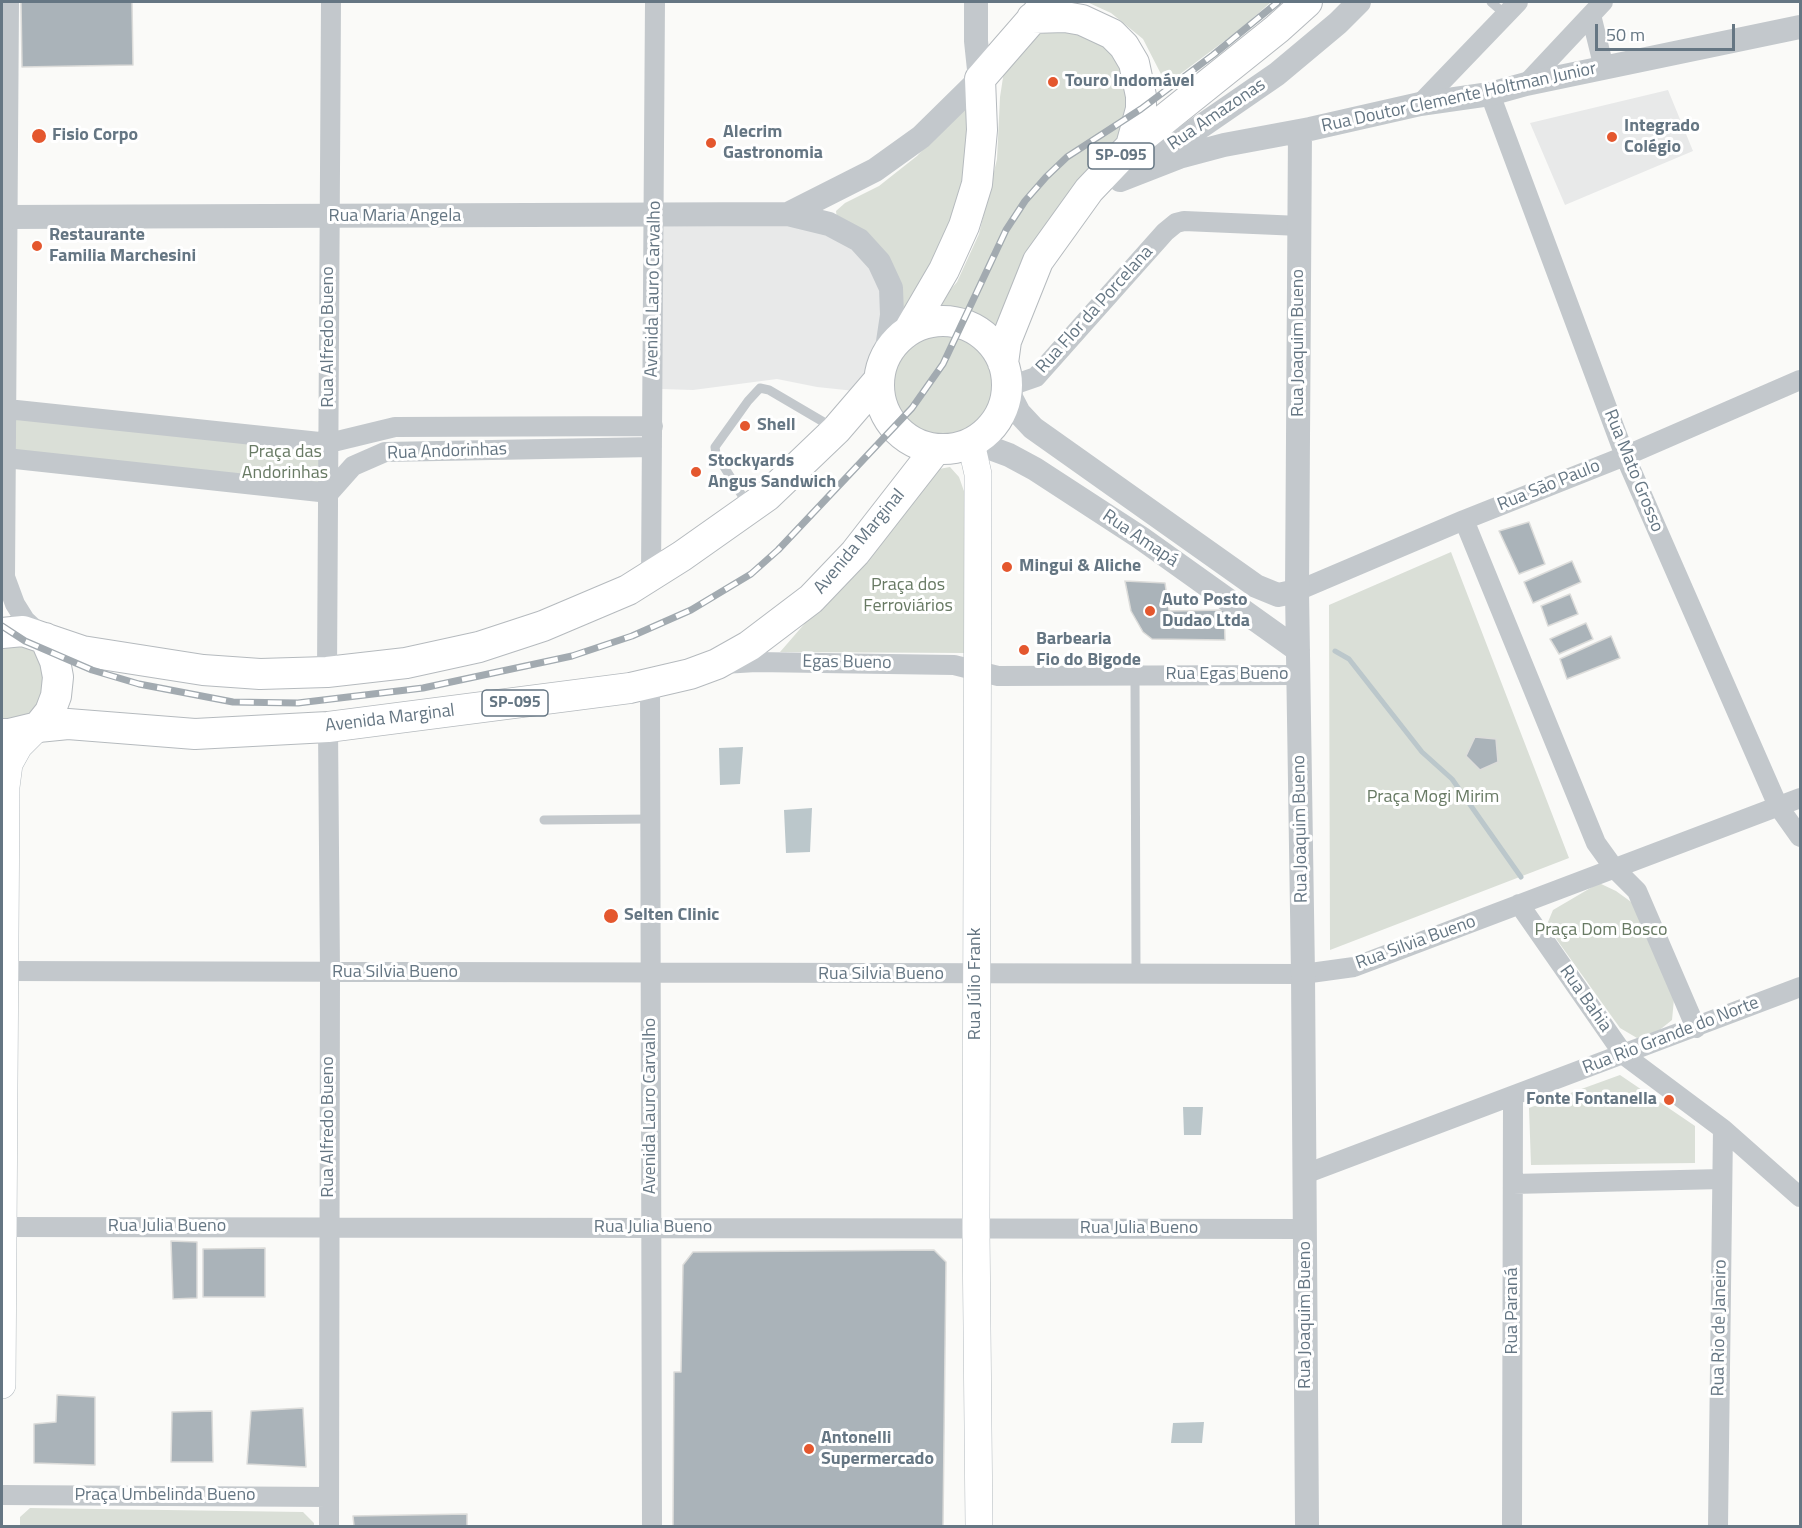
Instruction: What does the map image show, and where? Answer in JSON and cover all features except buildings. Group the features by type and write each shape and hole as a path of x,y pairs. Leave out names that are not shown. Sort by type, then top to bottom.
{"main road":[{"name":"SP-095","path":"973,442 987,432 997,420 1004,406 1006,341 1034,270 1089,190 1131,146 1277,29 1307,2"},
{"path":"909,330 944,270 964,226 976,184 982,130 980,79 1033,7 1082,20 1112,34 1124,46 1134,63 1141,96 1141,109 1131,146"},
{"path":"2,633 23,631 82,651 203,670 260,674 327,672 406,663 479,647 543,626 628,591 767,496 836,430 882,368 896,341 909,330 936,321 954,321 975,330 996,348 1006,380"},
{"path":"882,368 882,406 895,429 908,440 936,449 954,449 973,442"},
{"name":"Rua Júlio Frank","path":"973,442 978,474 976,1228 979,1527"},
{"name":"Avenida Marginal","path":"2,734 68,724 195,734 328,727 650,685 717,664 749,646 811,599 855,553 936,449"},
{"path":"2,1384 4,776 19,746 50,712 56,696 58,677 55,661 45,638"}],"street":[{"path":"9,2 5,217 7,409 3,582 25,620 45,638"},
{"name":"Rua Alfredo Bueno","path":"327,672 331,2"},
{"name":"Avenida Lauro Carvalho","path":"651,576 655,2"},
{"path":"976,2 976,41 980,79"},
{"name":"Rua Amazonas","path":"1067,219 1120,180 1277,74 1359,2"},
{"path":"1420,104 1505,6"},
{"path":"1597,8 1604,68"},
{"path":"1526,84 1597,8"},
{"name":"Rua Doutor Clemente Holtman Junior","path":"1120,180 1179,156 1224,145 1300,131 1420,104 1490,94 1526,84 1800,27"},
{"name":"Rua Maria Angela","path":"788,214 875,170 921,137 980,79"},
{"name":"Rua Mato Grosso","path":"1490,94 1625,456 1778,806 1800,837"},
{"name":"Rua Joaquim Bueno","path":"1300,131 1297,591 1303,974 1307,1527"},
{"name":"Rua Maria Angela","path":"5,217 788,214 829,224 859,240 879,262 891,288 892,315 882,368"},
{"name":"Rua Flor da Porcelana","path":"1006,380 1036,377 1165,232 1176,223 1184,221 1300,226"},
{"name":"Rua Amapá","path":"1006,380 1019,413 1033,428 1246,580 1278,595 1297,591"},
{"name":"Rua São Paulo","path":"1297,591 1464,520 1625,456 1800,380"},
{"name":"Rua Andorinhas","path":"7,409 329,443 395,428 653,426"},
{"name":"Rua Amapá","path":"973,442 1009,455 1035,469 1141,538 1298,650"},
{"name":"Rua Andorinhas","path":"328,493 353,466 385,452 652,447"},
{"path":"6,458 328,493"},
{"path":"1464,520 1596,843 1614,868 1637,891 1696,1028"},
{"name":"Egas Bueno","path":"717,664 756,662 954,664 977,671"},
{"name":"Rua Egas Bueno","path":"977,671 998,675 1298,675"},
{"name":"Avenida Lauro Carvalho","path":"650,685 652,1527"},
{"name":"Rua Alfredo Bueno","path":"328,727 330,972 328,1527"},
{"name":"Rua Silvia Bueno","path":"3,971 1303,974 1354,967 1800,798"},
{"name":"Rua Bahia","path":"1519,904 1624,1054 1723,1129 1800,1197"},
{"name":"Rua Rio Grande do Norte","path":"1305,1174 1800,987"},
{"name":"Rua Paraná","path":"1512,1527 1513,1096"},
{"name":"Rua Rio de Janeiro","path":"1718,1527 1723,1129"},
{"path":"1513,1184 1722,1179"},
{"name":"Rua Julia Bueno","path":"2,1227 1305,1229"},
{"name":"Praça Umbelinda Bueno","path":"2,1495 329,1497"}],"lane":[{"path":"749,508 716,454 715,447 760,388 769,390 836,430"},
{"path":"1136,675 1136,974"},
{"path":"544,820 652,819"}],"shaded area":[{"name":"Integrado Colégio","path":"1668,90 1693,151 1565,205 1530,123"},
{"path":"788,215 877,262 885,355 855,391 817,387 777,379 693,390 661,389 662,226"},
{"path":"743,747 740,784 720,785 719,748"},
{"path":"812,808 810,852 786,853 784,810"},
{"path":"1183,1107 1203,1107 1201,1135 1184,1135"},
{"path":"1204,1422 1202,1443 1171,1443 1173,1423"}],"green space":[{"path":"1087,2 1271,2 1242,28 1160,89 1162,76 1143,39 1111,13"},
{"path":"1062,30 1084,30 1109,46 1127,67 1131,125 997,330 984,319 969,311 951,308 933,310 957,282 979,234 997,159 1000,97 1004,71 1033,35"},
{"path":"965,105 968,128 965,180 952,221 934,263 900,317 898,287 837,220 836,211 845,203 879,186 917,156"},
{"path":"940,331 960,335 977,347 989,364 993,384 989,404 977,421 960,433 940,437 920,433 903,421 891,404 887,384 891,364 903,347 920,335"},
{"name":"Praça das Andorinhas","path":"13,417 325,447 323,488 16,454"},
{"name":"Praça dos Ferroviários","path":"950,467 959,477 965,494 964,653 780,652 939,469"},
{"name":"Praça Mogi Mirim","path":"1451,552 1569,858 1330,950 1329,605"},
{"path":"9,642 35,650 45,660 42,710 2,722 2,644"},
{"name":"Praça Dom Bosco","path":"1599,883 1616,891 1634,904 1674,999 1672,1020 1657,1032 1637,1038 1620,1028 1557,940 1548,922 1553,910"},
{"path":"1620,1075 1695,1126 1695,1163 1531,1165 1529,1108"},
{"path":"30,1508 303,1512 314,1523 314,1526 20,1526 20,1517"}],"waterway":[{"path":"1335,651 1349,659 1422,752 1452,779 1521,877"}],"railway":[{"path":"2,626 25,641 92,670 139,684 233,702 298,703 423,688 572,656 632,636 691,610 751,574 778,550 912,408 943,364 1006,230 1025,201 1046,177 1067,157 1141,109 1278,2"}],"place":[{"name":"Touro Indomável","path":"1053,82"},
{"name":"Fisio Corpo","path":"39,136"},
{"name":"Integrado Colégio","path":"1612,137"},
{"name":"Alecrim Gastronomia","path":"711,143"},
{"name":"Restaurante Familia Marchesini","path":"37,246"},
{"name":"Shell","path":"745,426"},
{"name":"Stockyards Angus Sandwich","path":"696,472"},
{"name":"Mingui & Aliche","path":"1007,567"},
{"name":"Auto Posto Dudao Ltda","path":"1150,611"},
{"name":"Barbearia Fio do Bigode","path":"1024,650"},
{"name":"Selten Clinic","path":"611,916"},
{"name":"Fonte Fontanella","path":"1669,1100"},
{"name":"Antonelli Supermercado","path":"809,1449"}]}
